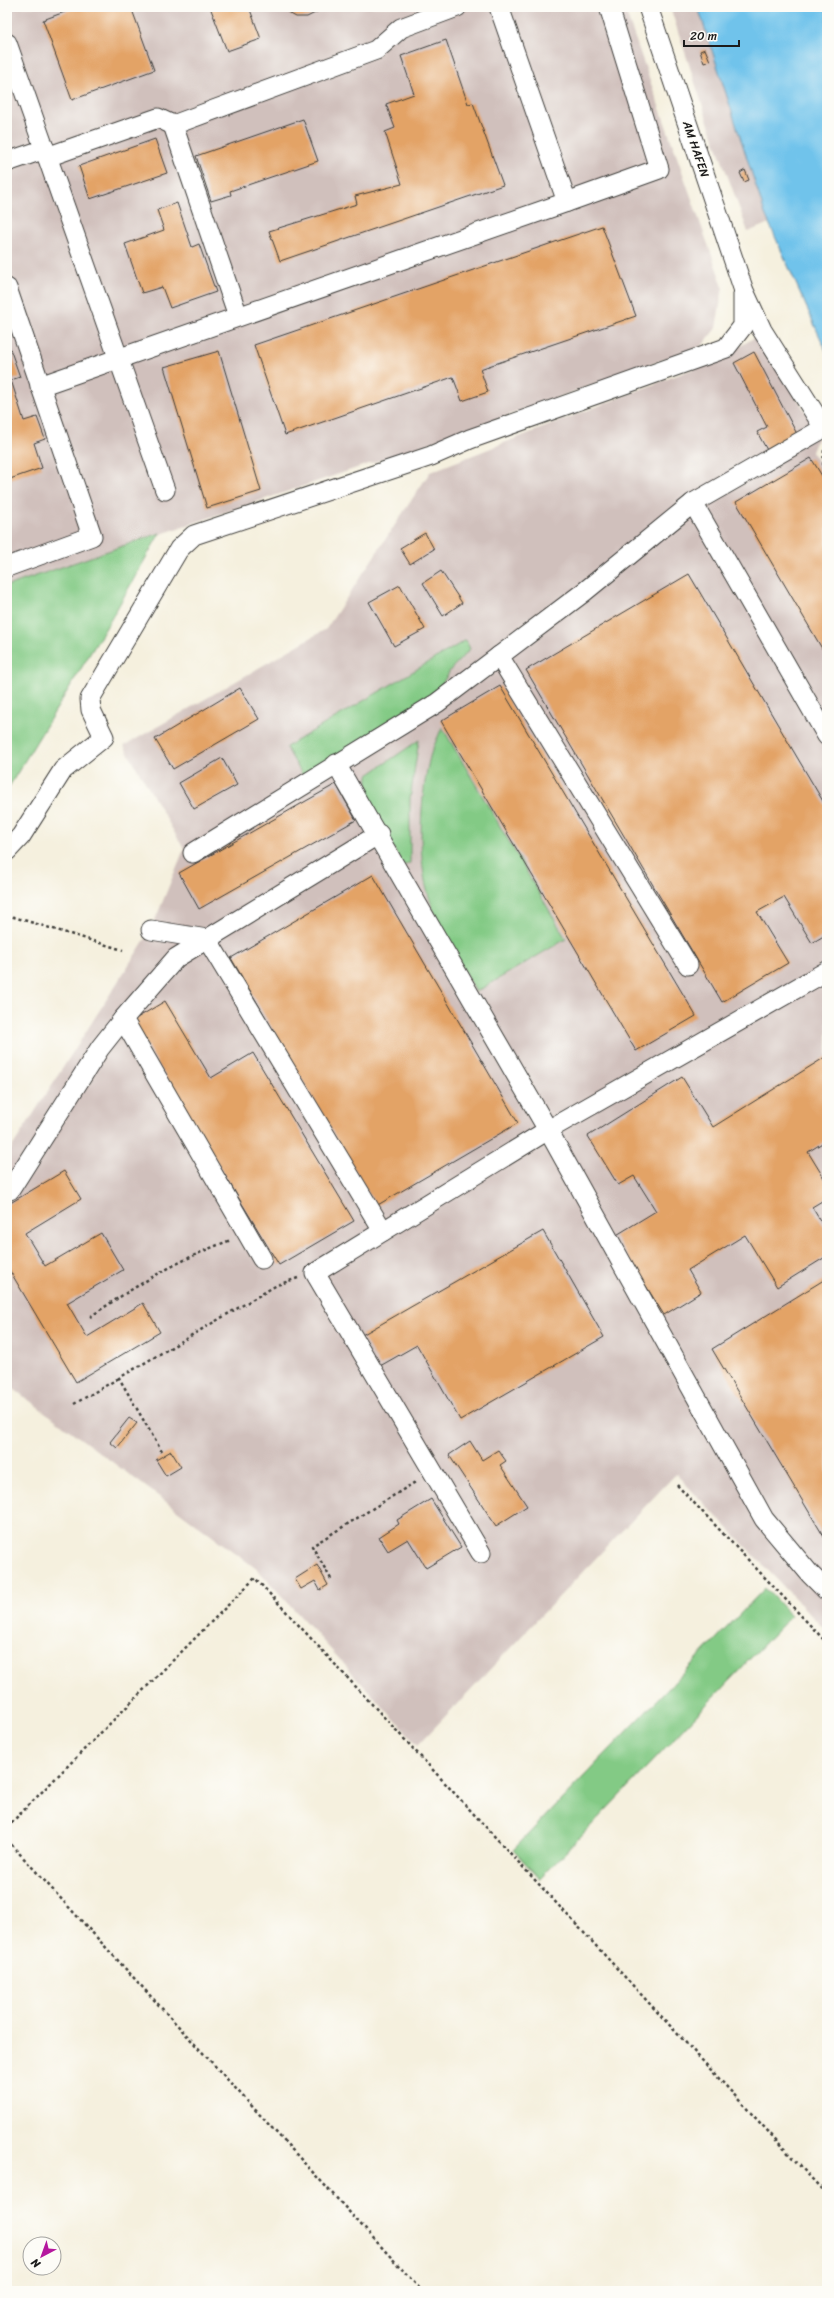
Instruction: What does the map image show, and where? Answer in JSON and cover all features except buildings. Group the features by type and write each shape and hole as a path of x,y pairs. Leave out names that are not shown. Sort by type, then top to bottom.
{"street":[{"path":"7,162 46,153 158,118 173,125 376,50 401,28 457,7"},
{"path":"500,7 567,202"},
{"path":"40,386 659,169 609,7"},
{"name":"AM HAFEN","path":"648,7 744,291 762,330 824,428"},
{"path":"7,42 165,490"},
{"path":"173,125 238,316"},
{"path":"7,288 92,536 7,567"},
{"name":"AM HAFEN","path":"7,851 21,836 63,770 104,737 91,710 90,699 179,549 194,536 431,456 470,439 726,348 743,326 744,291"},
{"path":"193,853 437,703 584,592 693,503 824,428"},
{"path":"693,503 827,736"},
{"path":"499,656 688,965"},
{"path":"336,764 378,834 548,1130 764,1519 810,1574 827,1591"},
{"path":"10,1190 100,1048 176,958 378,834"},
{"path":"151,930 207,939 383,1231"},
{"path":"481,1553 434,1471 315,1273 548,1130 827,971"},
{"path":"123,1019 262,1259"}],"path":[{"path":"824,428 823,468 827,474"},
{"path":"7,915 123,950"},
{"path":"90,1317 117,1299 175,1265 214,1246 247,1234"},
{"path":"74,1404 277,1285 315,1273"},
{"path":"119,1378 162,1452"},
{"path":"331,1578 312,1546 434,1471"},
{"path":"677,1485 827,1643"},
{"path":"7,1827 255,1578 827,2195"},
{"path":"7,1840 422,2291"}],"shaded area":[{"path":"7,7 624,7 723,287 716,328 702,346 422,446 7,586"},
{"path":"670,7 698,7 769,223 748,232 708,122"},
{"path":"759,335 819,434 812,452 827,477 827,1632 676,1474 418,1745 258,1570 7,1384 7,1155 151,930 184,849 124,746 326,629 430,472 718,359"}],"green space":[{"path":"160,533 110,621 7,790 7,586"},
{"path":"466,640 470,649 451,669 436,694 303,776 286,747"},
{"path":"442,727 566,939 476,992 438,922 425,882 421,848 422,811 430,757"},
{"path":"419,740 410,799 410,863 403,866 367,799 368,775"},
{"path":"765,1588 791,1616 540,1879 513,1850"}],"water":[{"path":"698,7 827,7 827,353 765,214"}]}
